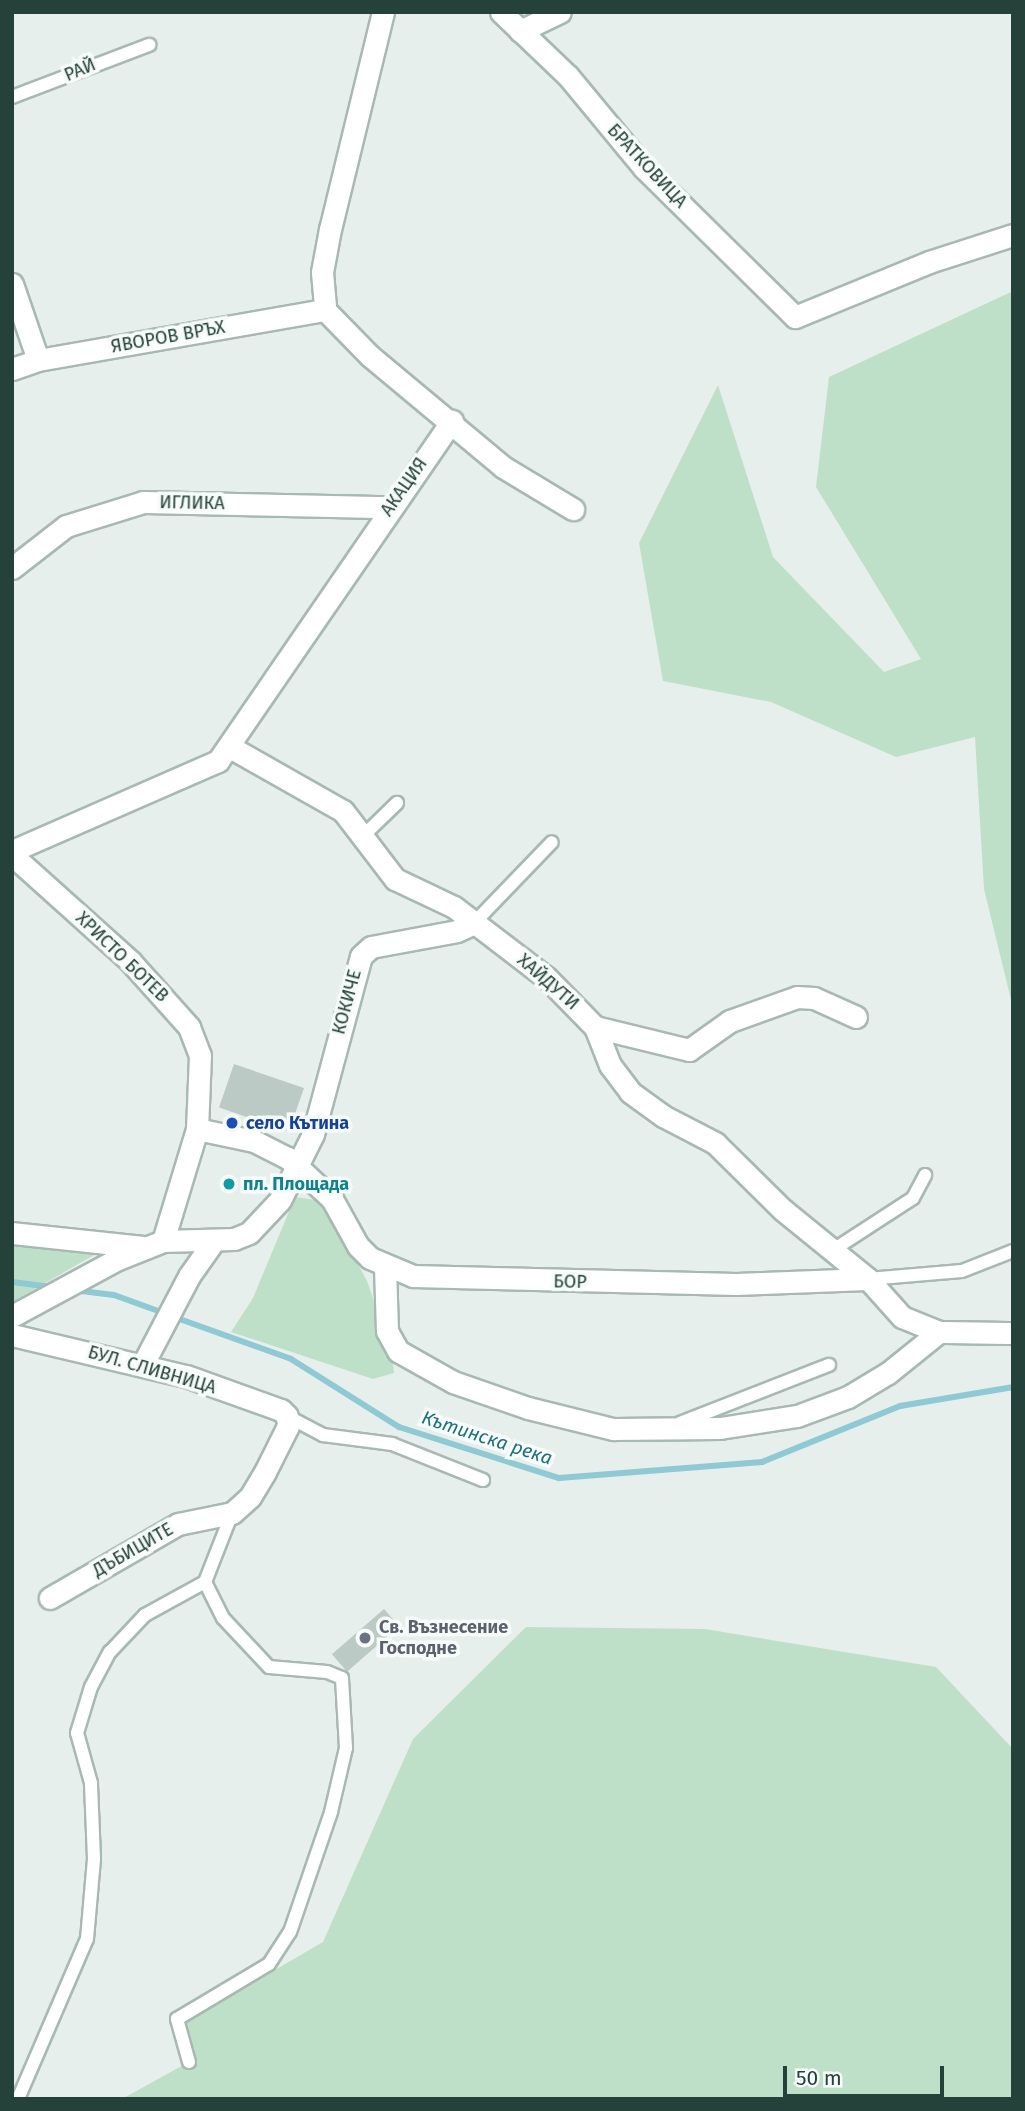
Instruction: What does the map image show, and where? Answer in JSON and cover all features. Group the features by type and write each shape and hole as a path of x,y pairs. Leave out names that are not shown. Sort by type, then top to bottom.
{"street":[{"path":"383,12 330,229 322,272 324,310 370,356 452,421 503,467 573,509"},
{"name":"БРАТКОВИЦА","path":"501,12 568,76 645,168 795,317 929,262 1013,235"},
{"path":"520,31 560,12"},
{"path":"12,284 38,360"},
{"name":"ЯВОРОВ ВРЪХ","path":"12,369 38,360 324,310"},
{"name":"АКАЦИЯ","path":"12,853 218,761 390,507 452,421"},
{"name":"ИГЛИКА","path":"12,568 66,526 143,502 390,507"},
{"name":"ХАЙДУТИ","path":"230,747 343,811 356,822 362,837 396,879 454,907 547,978 595,1027 610,1065 630,1092 715,1143 868,1279 902,1317 939,1332"},
{"name":"ХРИСТО БОТЕВ","path":"12,853 130,961 189,1027 200,1055 197,1129 153,1244"},
{"name":"КОКИЧЕ","path":"153,1244 213,1242 249,1233 280,1200 298,1170 313,1134 360,956 371,947 457,931 474,923"},
{"path":"595,1027 689,1050 730,1021 797,997 814,998 856,1017"},
{"path":"197,1129 254,1141 288,1158 298,1170"},
{"name":"БОР","path":"298,1170 317,1182 332,1199 358,1246 385,1267 442,1280 736,1284 868,1279"},
{"path":"12,1233 153,1244"},
{"path":"144,1364 181,1292 213,1242"},
{"path":"18,1314 118,1259 153,1244"},
{"path":"385,1267 387,1331 398,1351 424,1369 528,1408 614,1429 657,1432 797,1416 848,1396 888,1373 939,1332 1013,1333"},
{"name":"БУЛ. СЛИВНИЦА","path":"12,1335 144,1364 281,1410 288,1416"},
{"path":"232,1513 250,1497 265,1472 288,1426 288,1416"},
{"name":"ДЪБИЦИТЕ","path":"50,1598 178,1524 232,1513"}],"lane":[{"name":"РАЙ","path":"12,97 149,45"},
{"path":"362,837 397,803"},
{"name":"КОКИЧЕ","path":"474,923 552,842"},
{"path":"833,1250 913,1198 925,1175"},
{"path":"868,1279 962,1271 1013,1251"},
{"path":"657,1432 829,1366"},
{"path":"288,1416 323,1435 392,1444 483,1480"},
{"path":"18,2099 87,1939 94,1859 92,1783 77,1733 91,1687 110,1652 145,1615 205,1582 232,1513"},
{"path":"189,2062 177,2019 269,1965 290,1932 319,1851 346,1748 342,1678 327,1672 269,1667 223,1618 205,1582"}],"green space":[{"path":"1013,291 1013,1008 984,889 975,737 896,757 771,702 663,681 639,543 718,385 773,557 884,672 921,659 816,487 829,377"},
{"path":"295,1197 315,1200 334,1219 367,1281 392,1353 394,1373 373,1379 231,1332 253,1298"},
{"path":"12,1240 101,1251 12,1302"},
{"path":"526,1627 705,1629 936,1667 1013,1749 1013,2099 122,2099 196,2058 185,2022 323,1942 413,1739"}],"building":[{"path":"234,1064 304,1088 289,1132 219,1107"},
{"name":"Св. Възнесение Господне","path":"384,1609 399,1626 347,1672 332,1654"}],"waterway":[{"name":"Кътинска река","path":"12,1282 52,1287"},
{"name":"Кътинска река","path":"73,1290 114,1295 164,1313"},
{"name":"Кътинска река","path":"174,1317 291,1359 399,1427 559,1478 762,1462 900,1406 1013,1387"}],"place":[{"name":"село Кътина","path":"232,1123"},
{"name":"пл. Площада","path":"229,1184"},
{"name":"Св. Възнесение Господне","path":"365,1638"}]}
